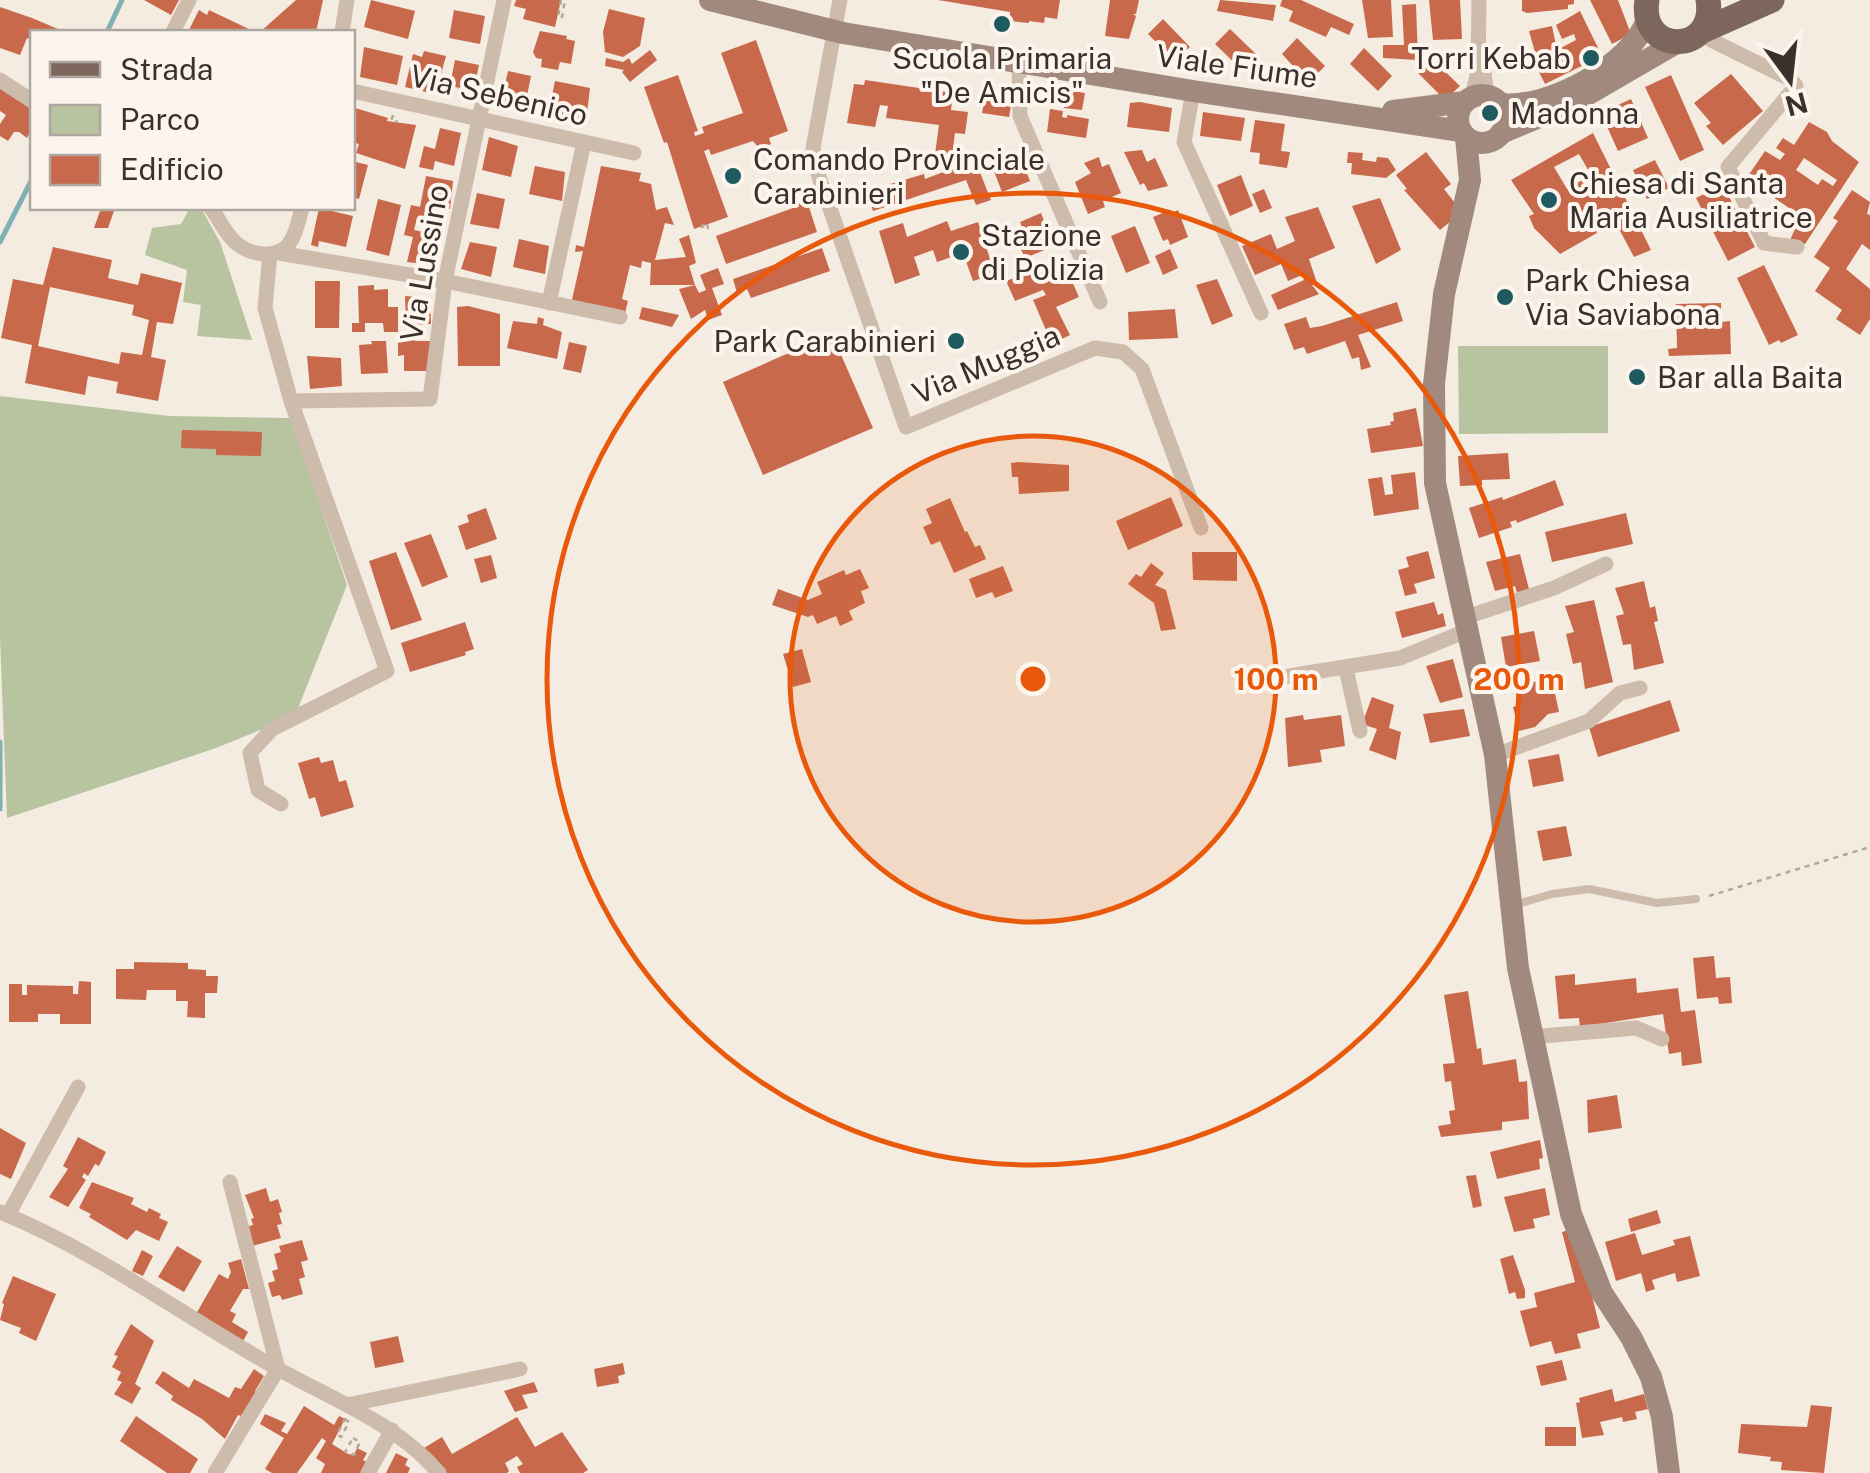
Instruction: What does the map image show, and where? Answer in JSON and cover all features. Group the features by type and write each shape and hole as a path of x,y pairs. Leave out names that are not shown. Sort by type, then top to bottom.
{"main road":[{"path":"1693,36 1710,12 1708,0"},
{"path":"1644,8 1659,36 1693,36 1772,0"}],"street":[{"path":"174,30 189,0"},
{"path":"342,30 347,0"},
{"name":"Via Lussino","path":"291,401 430,399 444,281 504,0"},
{"name":"Viale Fiume","path":"710,0 834,32 1464,134"},
{"path":"834,32 840,0"},
{"path":"1479,0 1481,100"},
{"name":"Viale Fiume","path":"1344,112 1406,111 1481,100 1516,106 1530,103 1620,59 1642,32 1644,8"},
{"name":"Via Muggia","path":"834,32 813,148 819,177 906,427 1096,348 1124,352 1142,369 1201,528"},
{"path":"1464,134 1481,142 1498,136 1572,103 1693,36 1796,86 1728,168 1764,242 1797,247"},
{"path":"1019,62 1020,116 1100,302"},
{"path":"0,80 30,100"},
{"path":"1192,91 1184,142 1261,313"},
{"name":"Via Sebenico","path":"355,92 634,153"},
{"path":"1470,180 1458,116 1481,100"},
{"path":"1481,100 1506,118 1470,180 1444,294 1434,384 1435,483 1494,755 1518,968 1571,1214 1602,1293 1651,1377 1662,1417 1669,1473"},
{"path":"549,303 584,142"},
{"path":"213,210 232,240 245,249 444,281 620,317"},
{"path":"281,804 258,790 250,752 272,729 387,671 291,401 265,308 274,253 292,239 301,210"},
{"path":"1283,677 1400,658 1465,624 1606,564"},
{"path":"1346,669 1360,731"},
{"path":"1494,755 1588,720 1620,693 1640,688"},
{"path":"1530,1037 1636,1028 1662,1039"},
{"path":"78,1087 4,1214 114,1268 278,1369 392,1430 418,1448 439,1473"},
{"path":"215,1473 278,1369 230,1182"},
{"path":"347,1405 520,1370"},
{"path":"368,1473 392,1430"}],"lane":[{"path":"1512,905 1588,888 1656,902 1696,900"}],"path":[{"path":"392,117 391,121 398,122"},
{"path":"1696,900 1870,847"}],"green space":[{"path":"189,210 202,210 220,242 252,340 197,336 201,305 183,302 187,270 145,255 152,228 181,224"},
{"path":"1458,346 1608,346 1608,433 1459,434"},
{"path":"0,396 169,416 291,418 347,585 295,716 216,748 7,818 0,637"}],"building":[{"path":"144,0 179,0 171,15"},
{"path":"296,0 323,0 316,30 262,30"},
{"path":"371,0 415,11 408,39 364,27"},
{"path":"516,0 561,0 555,27 523,19 526,9 514,6"},
{"path":"938,0 1060,0 1057,19 1045,17 1044,23 1029,23 1010,21 1010,12"},
{"path":"1110,0 1139,0 1129,39 1105,36"},
{"path":"1220,0 1276,5 1273,21 1217,11"},
{"path":"1282,0 1301,0 1354,24 1349,35 1331,27 1326,37 1289,21 1293,11 1280,6"},
{"path":"1362,0 1391,0 1393,37 1368,38"},
{"path":"1429,0 1460,0 1462,39 1433,40"},
{"path":"1522,0 1574,0 1574,4 1568,5 1568,9 1527,13 1522,11"},
{"path":"1590,0 1618,0 1631,34 1612,44"},
{"path":"1416,4 1418,60 1383,58 1383,45 1404,45 1402,5"},
{"path":"0,7 60,30 30,30 30,39 27,38 20,55 0,48"},
{"path":"609,9 645,18 640,46 623,57 605,52 603,32"},
{"path":"199,10 207,15 209,10 251,30 189,30"},
{"path":"454,10 485,16 480,44 449,38"},
{"path":"1580,11 1602,56 1545,84 1535,64 1538,63 1529,31 1552,26 1557,50 1576,40 1574,34 1562,39 1556,25"},
{"path":"1163,19 1190,47 1175,61 1148,34"},
{"path":"1230,29 1258,56 1243,71 1215,44"},
{"path":"540,31 575,41 571,64 560,62 558,70 541,67 542,59 533,52"},
{"path":"1297,38 1325,66 1310,81 1282,54"},
{"path":"756,40 788,131 769,138 771,144 764,147 753,141 711,155 709,149 704,151 728,217 694,229 667,142 664,143 644,87 678,75 698,131 695,136 704,133 702,127 743,113 721,53"},
{"path":"364,47 403,56 397,85 360,77"},
{"path":"1364,48 1392,76 1378,91 1350,64"},
{"path":"650,50 657,60 630,82 624,70 605,66 606,58 623,62 629,58 632,64"},
{"path":"424,51 446,56 441,74 435,72 430,93 405,87 413,54 422,57"},
{"path":"1432,59 1460,86 1445,100 1418,73"},
{"path":"455,60 479,65 473,93 450,85"},
{"path":"508,71 531,76 524,111 500,108"},
{"path":"1731,74 1763,111 1723,145 1706,126 1711,123 1694,103"},
{"path":"1671,75 1704,150 1680,161 1645,87"},
{"path":"865,80 953,93 951,110 968,112 965,134 955,133 952,156 935,154 939,125 886,118 888,106 880,105 875,127 847,123 854,84 864,85"},
{"path":"555,81 590,88 586,122 548,114"},
{"path":"0,85 30,107 27,138 19,132 14,132 8,141 0,136 0,124 6,115 0,111"},
{"path":"1067,90 1085,93 1082,110 1064,108"},
{"path":"986,91 1013,96 1009,117 982,113"},
{"path":"1631,99 1648,138 1618,151 1601,113"},
{"path":"1130,103 1172,108 1169,132 1127,127"},
{"path":"355,108 388,118 387,121 416,125 405,169 356,153 359,144 355,143"},
{"path":"1050,109 1063,111 1062,117 1089,119 1086,138 1047,132"},
{"path":"1203,112 1245,118 1241,141 1200,136"},
{"path":"1255,120 1285,124 1281,151 1290,152 1287,168 1259,164 1260,153 1250,152"},
{"path":"1809,122 1827,132 1832,141 1859,162 1805,244 1790,240 1801,216 1746,179 1765,151 1780,160 1785,154 1776,148 1783,138 1794,145","holes":["1804,158 1837,180 1833,186 1822,179 1818,185 1796,170"]},
{"path":"440,128 461,133 454,166 435,161 433,170 419,167 424,146 435,149"},
{"path":"1593,133 1651,250 1634,257 1618,227 1605,232 1595,212 1588,215 1597,233 1560,254 1534,228 1529,216 1534,214 1511,180","holes":["1579,154 1591,175 1567,189 1554,167"]},
{"path":"489,137 518,146 511,177 482,170"},
{"path":"1142,150 1147,162 1155,158 1168,186 1148,191 1144,183 1140,185 1124,152"},
{"path":"1018,152 1030,181 1002,192 990,161"},
{"path":"1348,152 1363,153 1362,160 1376,162 1377,157 1388,158 1396,170 1386,178 1351,174"},
{"path":"1426,152 1451,184 1444,189 1462,212 1440,230 1404,190 1407,189 1396,175"},
{"path":"1099,157 1102,167 1109,164 1121,193 1103,201 1105,207 1088,214 1075,182 1091,173 1084,163"},
{"path":"975,160 991,200 976,205 966,180 873,211 867,191 924,174 925,179"},
{"path":"1655,160 1669,188 1647,199 1633,170"},
{"path":"355,162 368,165 359,199 355,198"},
{"path":"535,166 565,172 562,201 529,194"},
{"path":"601,166 641,173 639,181 651,184 656,210 667,207 674,225 665,223 655,260 686,257 679,239 689,235 696,263 689,266 695,285 650,285 651,263 642,261 641,268 630,265 622,299 628,301 624,317 571,304 583,251 575,252 576,245 584,247"},
{"path":"1241,175 1253,206 1230,216 1217,185"},
{"path":"426,176 453,181 445,218 427,214 425,220 417,218 414,230 441,236 435,265 407,262 413,237 404,235 411,205 420,207"},
{"path":"1723,185 1755,247 1728,261 1696,198"},
{"path":"1264,189 1272,208 1260,213 1252,194"},
{"path":"1852,190 1870,202 1870,250 1862,244 1846,269 1870,289 1870,319 1860,335 1836,319 1842,310 1815,291 1830,268 1814,257 1838,221 1833,218"},
{"path":"477,193 505,199 499,229 470,224"},
{"path":"1380,198 1401,250 1376,264 1352,206"},
{"path":"378,199 401,205 389,256 366,250"},
{"path":"801,203 808,204 817,232 726,264 716,236"},
{"path":"1318,207 1335,248 1309,259 1317,283 1312,285 1319,294 1278,310 1271,295 1304,280 1302,275 1288,281 1281,264 1255,275 1242,246 1271,234 1277,249 1295,241 1285,217"},
{"path":"100,210 114,210 108,228 94,228"},
{"path":"319,210 353,216 346,247 319,241 318,247 311,245"},
{"path":"1178,210 1188,237 1170,245 1168,239 1163,241 1153,217"},
{"path":"1041,213 1049,233 1054,231 1059,244 1025,258 1019,245 1028,242 1020,222"},
{"path":"947,221 951,231 978,222 995,274 973,281 963,253 937,262 933,250 914,257 920,275 895,284 879,231 903,223 907,237"},
{"path":"1135,226 1150,263 1126,273 1111,236"},
{"path":"519,239 549,246 545,274 513,267"},
{"path":"470,242 497,247 491,277 461,269"},
{"path":"53,247 112,260 108,278 138,285 141,273 182,283 173,324 157,322 151,357 166,360 158,401 116,393 118,382 88,376 85,395 25,383 32,345 1,338 13,279 43,285","holes":["50,287 134,305 132,315 149,320 142,355 121,352 119,364 38,346"]},
{"path":"822,248 830,271 751,298 747,289 737,293 733,279"},
{"path":"1170,249 1178,268 1163,275 1155,256"},
{"path":"1034,263 1038,274 1064,263 1079,297 1056,307 1070,335 1052,344 1033,300 1046,295 1043,290 1015,301 1006,281 1022,275 1020,269"},
{"path":"1764,265 1798,335 1769,345 1737,278"},
{"path":"718,268 724,284 712,288 722,315 708,320 705,310 691,319 679,289 695,285 699,293 706,290 700,275"},
{"path":"1217,279 1233,316 1212,325 1196,285"},
{"path":"315,281 340,281 339,328 315,328"},
{"path":"374,285 374,290 388,289 388,307 398,307 398,332 384,332 383,323 365,323 365,332 352,332 352,323 359,323 358,286"},
{"path":"405,296 430,298 431,324 406,325"},
{"path":"1397,302 1403,321 1358,335 1371,367 1361,370 1359,357 1352,359 1345,341 1307,354 1304,347 1294,350 1284,324 1306,317 1310,328 1322,326"},
{"path":"1721,303 1721,322 1730,321 1731,354 1669,356 1668,349 1677,348 1676,304"},
{"path":"457,307 500,314 500,366 458,366"},
{"path":"642,307 679,315 672,327 639,319"},
{"path":"1175,309 1178,338 1129,340 1128,312"},
{"path":"538,317 544,319 543,325 562,332 557,359 507,348 513,321 537,324"},
{"path":"398,332 415,332 415,341 431,341 431,371 404,371 404,355 398,356"},
{"path":"832,334 873,428 763,475 723,382"},
{"path":"371,341 386,341 388,373 361,374 359,345 372,344"},
{"path":"569,342 587,346 581,373 563,369"},
{"path":"307,356 341,358 342,386 310,389"},
{"path":"1416,408 1423,446 1371,453 1367,429 1391,425 1393,413"},
{"path":"182,430 262,432 261,456 216,455 216,449 181,448"},
{"path":"1508,453 1510,479 1460,486 1458,456"},
{"path":"1011,463 1069,465 1069,491 1019,494 1018,477 1012,477"},
{"path":"1415,472 1419,509 1374,516 1368,479 1382,477 1385,495 1393,494 1391,475"},
{"path":"1555,480 1564,505 1517,523 1510,522 1512,527 1479,538 1469,508"},
{"path":"1171,497 1183,526 1128,550 1116,521"},
{"path":"950,498 965,532 975,547 980,545 986,559 954,573 940,541 931,545 923,527 932,523 926,509"},
{"path":"486,508 497,539 466,550 458,526 469,522 467,515"},
{"path":"1626,513 1633,544 1552,562 1545,532"},
{"path":"431,534 448,577 422,587 404,543"},
{"path":"1428,551 1435,578 1414,584 1417,593 1405,596 1398,570 1409,567 1406,557"},
{"path":"396,552 422,620 391,630 369,561"},
{"path":"1192,552 1237,552 1237,581 1193,580"},
{"path":"1520,554 1530,593 1518,596 1515,586 1495,591 1486,562"},
{"path":"491,555 497,578 481,583 474,559"},
{"path":"1151,563 1164,573 1155,585 1166,590 1176,629 1161,631 1154,603 1128,584 1136,574 1141,577"},
{"path":"1003,566 1013,591 995,598 992,592 976,598 969,579"},
{"path":"860,569 869,588 861,591 865,603 849,611 853,620 840,626 836,616 817,624 813,615 808,617 772,605 778,589 808,600 822,594 817,582 844,570 846,575"},
{"path":"1644,581 1650,608 1655,606 1658,621 1654,622 1664,663 1634,670 1631,644 1623,645 1616,616 1624,614 1615,588"},
{"path":"1594,600 1613,682 1585,689 1581,662 1573,664 1566,634 1574,632 1565,606"},
{"path":"1434,602 1438,615 1443,613 1446,626 1402,638 1395,612"},
{"path":"465,622 474,649 410,672 401,643"},
{"path":"1534,631 1540,661 1506,667 1501,637"},
{"path":"802,649 811,682 793,687 783,654"},
{"path":"1453,659 1463,697 1440,703 1426,666"},
{"path":"1538,681 1540,687 1553,684 1559,712 1548,714 1535,727 1519,731 1513,707 1519,705 1515,686"},
{"path":"1372,697 1394,705 1389,728 1401,732 1396,760 1369,750 1377,729 1362,724"},
{"path":"1670,700 1680,731 1598,757 1589,727"},
{"path":"1464,709 1470,736 1430,743 1423,714"},
{"path":"1303,715 1304,720 1341,715 1345,746 1320,750 1322,762 1288,767 1285,718"},
{"path":"1559,754 1564,781 1533,787 1528,760"},
{"path":"319,757 321,763 333,760 339,782 346,780 354,807 321,817 315,797 309,799 298,763"},
{"path":"1566,826 1572,856 1543,861 1537,831"},
{"path":"1714,956 1716,978 1730,977 1732,1003 1719,1004 1718,997 1697,999 1693,958"},
{"path":"134,962 188,963 188,969 206,970 206,976 218,976 217,993 205,993 205,1018 187,1017 188,1001 176,1001 176,990 147,990 146,1000 116,999 116,969 134,969"},
{"path":"1575,974 1575,985 1636,978 1637,993 1678,988 1681,1012 1695,1010 1702,1063 1682,1066 1681,1052 1669,1054 1663,1014 1580,1027 1579,1018 1559,1019 1555,976"},
{"path":"79,981 91,982 91,1024 60,1024 60,1014 38,1014 38,1022 9,1022 9,984 22,984 22,995 27,995 27,985 73,986 73,994 78,994"},
{"path":"1468,991 1483,1065 1516,1059 1519,1082 1527,1081 1529,1119 1502,1122 1502,1130 1441,1137 1438,1126 1451,1124 1449,1111 1455,1110 1451,1081 1445,1082 1443,1064 1455,1063 1444,995"},
{"path":"1617,1095 1622,1128 1588,1133 1587,1100"},
{"path":"0,1128 26,1143 11,1179 0,1174"},
{"path":"78,1137 106,1152 99,1166 95,1164 88,1176 84,1173 82,1177 86,1180 68,1207 49,1197 68,1169 63,1166"},
{"path":"1540,1140 1540,1169 1497,1179 1490,1152"},
{"path":"1476,1175 1482,1206 1473,1208 1466,1176"},
{"path":"92,1182 134,1198 131,1204 147,1212 149,1208 161,1214 159,1218 168,1222 159,1241 136,1230 127,1240 89,1217 91,1214 79,1208"},
{"path":"266,1188 270,1202 278,1199 282,1212 282,1224 277,1225 281,1238 252,1246 246,1227 253,1225 254,1218 245,1195"},
{"path":"1545,1188 1550,1215 1533,1219 1535,1228 1514,1232 1504,1197"},
{"path":"1657,1210 1661,1223 1631,1232 1628,1219"},
{"path":"1575,1228 1600,1328 1577,1334 1581,1348 1555,1354 1551,1341 1530,1347 1520,1311 1537,1307 1534,1293 1575,1282 1562,1232"},
{"path":"1635,1233 1642,1255 1690,1236 1700,1276 1677,1282 1675,1273 1652,1280 1655,1289 1646,1292 1641,1273 1616,1281 1605,1242"},
{"path":"302,1240 308,1260 301,1262 305,1277 299,1279 303,1294 282,1300 280,1295 272,1297 268,1283 275,1281 272,1271 278,1269 274,1254 281,1252 279,1246"},
{"path":"177,1246 202,1261 184,1292 158,1277"},
{"path":"142,1250 153,1256 143,1276 132,1271"},
{"path":"1513,1255 1525,1298 1517,1299 1515,1292 1509,1294 1500,1259"},
{"path":"241,1259 249,1289 243,1289 230,1311 236,1314 232,1322 248,1332 243,1341 196,1314 219,1274 228,1279 228,1263"},
{"path":"13,1276 56,1294 36,1341 19,1333 21,1328 0,1320"},
{"path":"131,1324 154,1341 135,1384 141,1388 132,1404 114,1394 122,1382 117,1380 121,1372 112,1367 118,1356 114,1355"},
{"path":"398,1336 404,1362 375,1368 370,1342"},
{"path":"1562,1360 1567,1380 1541,1386 1536,1366"},
{"path":"623,1363 625,1374 618,1376 619,1383 597,1387 594,1369"},
{"path":"254,1369 264,1376 255,1391 258,1393 244,1417 238,1415 225,1439 171,1400 173,1396 155,1383 163,1371 189,1388 194,1379 229,1398 235,1387 241,1389"},
{"path":"534,1382 538,1392 522,1395 528,1408 515,1412 504,1391"},
{"path":"1612,1389 1615,1402 1644,1394 1648,1409 1635,1412 1637,1419 1623,1422 1622,1417 1600,1422 1604,1435 1582,1438 1576,1403 1579,1398"},
{"path":"1811,1405 1832,1407 1824,1473 1781,1470 1782,1462 1770,1461 1771,1457 1738,1453 1741,1424 1807,1427"},
{"path":"304,1406 334,1425 339,1416 345,1419 332,1444 348,1454 354,1455 357,1448 367,1453 363,1460 368,1463 361,1473 321,1473 325,1464 316,1458 326,1441 322,1438 297,1473 272,1473 265,1469 284,1438 260,1424 265,1414 286,1423 281,1431 287,1434"},
{"path":"136,1416 198,1459 190,1473 167,1473 120,1441"},
{"path":"517,1417 535,1447 562,1432 588,1470 520,1473 517,1467 523,1464 517,1456 505,1463 507,1473 447,1473 424,1448 442,1437 452,1454"},
{"path":"1545,1427 1576,1427 1576,1446 1545,1446"},
{"path":"396,1453 408,1459 408,1473 386,1473"}],"waterway":[{"path":"108,30 122,0"},
{"path":"0,242 30,183"},
{"path":"0,742 0,809"}],"place":[{"name":"Scuola Primaria \"De Amicis\"","path":"1002,24"},
{"name":"Torri Kebab","path":"1591,58"},
{"name":"Madonna","path":"1490,113"},
{"name":"Comando Provinciale Carabinieri","path":"733,176"},
{"name":"Chiesa di Santa Maria Ausiliatrice","path":"1549,200"},
{"name":"Stazione di Polizia","path":"961,252"},
{"name":"Park Chiesa Via Saviabona","path":"1505,297"},
{"name":"Park Carabinieri","path":"956,341"},
{"name":"Bar alla Baita","path":"1637,377"}]}
